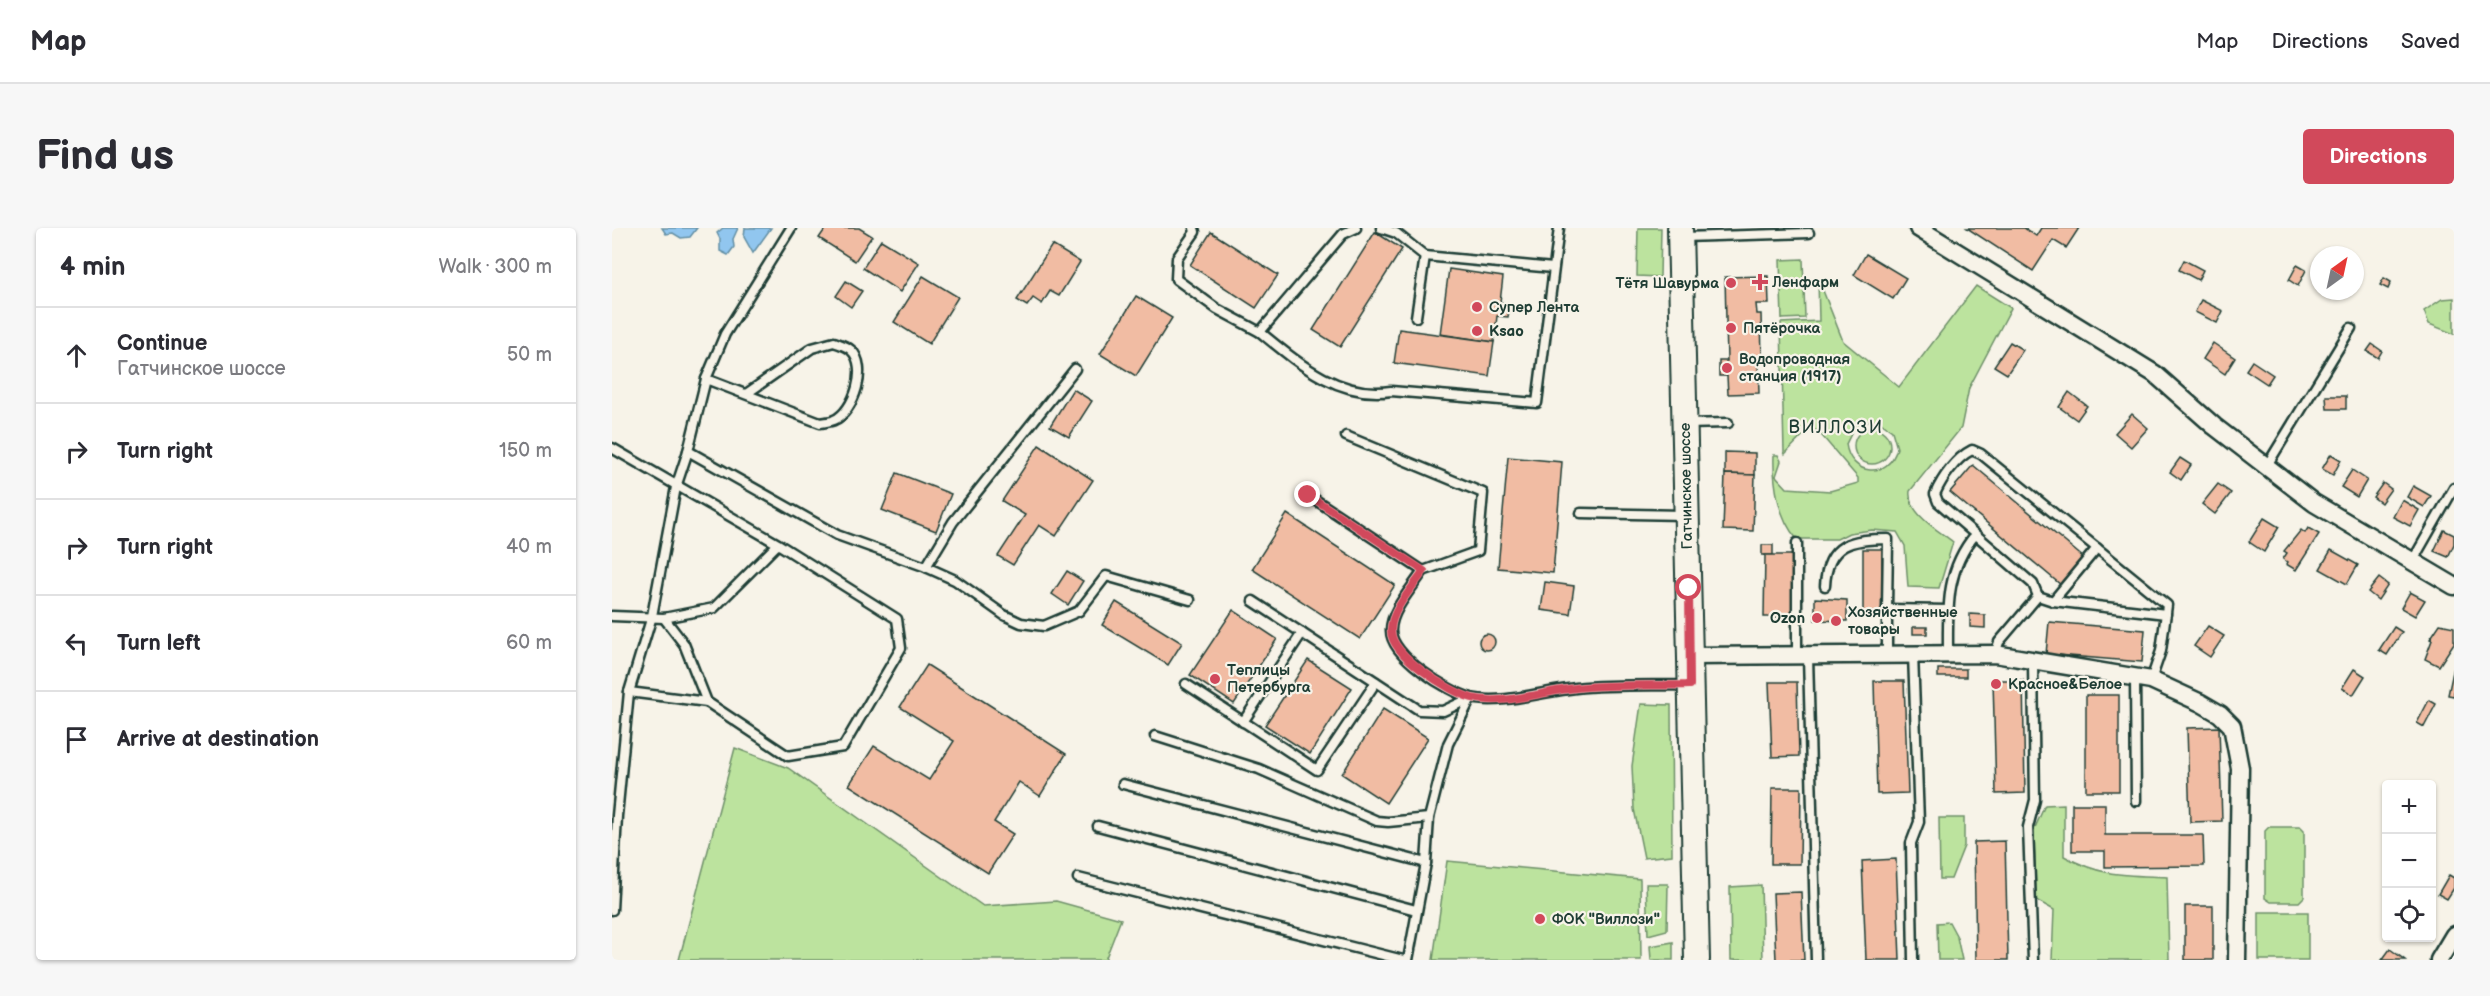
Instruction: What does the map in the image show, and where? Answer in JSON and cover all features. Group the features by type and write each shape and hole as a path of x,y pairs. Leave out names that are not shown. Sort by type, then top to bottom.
{"main road":[{"name":"Гатчинское шоссе","path":"1680,233 1697,960"}],"street":[{"path":"1924,230 2155,374 2266,467 2314,503 2414,560 2454,586"},
{"path":"1690,656 1887,657 1913,653 1995,654 2032,663 2143,679 2201,703 2220,714 2232,726 2240,768 2237,960"},
{"path":"2439,960 2454,934"}],"lane":[{"path":"612,910 617,816 629,692 652,616 676,487 688,451 706,379 725,334 791,228"},
{"path":"1194,228 1195,232 1177,258 1176,279 1217,309 1260,332 1299,364 1337,385 1373,394 1392,391 1537,403 1559,228"},
{"path":"1260,332 1343,234 1356,228"},
{"path":"1381,228 1396,233 1425,256 1553,268"},
{"path":"1680,233 1785,231 1809,233"},
{"path":"1416,317 1425,256"},
{"path":"2266,467 2351,328"},
{"path":"706,379 820,423 836,420 845,409 860,380 860,364 851,350 834,342 812,348 746,394"},
{"path":"926,567 953,522 1075,369"},
{"path":"1685,424 1728,423"},
{"path":"1346,436 1483,492 1478,551 1424,571 1394,617 1391,631 1395,645 1408,662 1472,698"},
{"path":"612,448 778,544 897,619 901,648 843,747 788,756 707,702 629,692"},
{"path":"2136,801 2143,679 2161,651 2166,614 2167,605 1981,454 1972,450 1963,454 1940,483 1935,494 1938,502 2033,584 2038,596 2053,601 2166,614"},
{"path":"688,451 837,535 956,580 1004,615 1021,623 1044,626 1079,611 1106,576 1190,600"},
{"path":"2414,560 2454,488"},
{"path":"1308,495 1424,571"},
{"path":"1581,513 1687,515"},
{"path":"1948,654 1948,591 1965,547 1975,535"},
{"path":"1825,586 1826,568 1849,542 1857,539 1888,539 1887,657"},
{"path":"1797,543 1816,960"},
{"path":"612,616 664,618 714,608 778,544"},
{"path":"2053,601 2097,548"},
{"path":"1995,654 1999,642 2038,596"},
{"path":"1253,601 1419,710 1443,711 1472,698 1502,698 1577,688 1690,685"},
{"path":"1887,609 1948,610"},
{"path":"664,618 684,644 707,702"},
{"path":"1243,722 1302,633"},
{"path":"1913,653 1919,822 1911,843 1913,960"},
{"path":"2032,663 2035,800 2028,827 2033,960"},
{"path":"1186,684 1317,770 1376,682"},
{"path":"1408,960 1426,863 1429,818 1448,744 1472,698"},
{"path":"1155,736 1259,769 1377,821 1429,818"},
{"path":"1123,784 1426,863"},
{"path":"1098,826 1416,910"},
{"path":"1078,878 1403,960"}],"green space":[{"path":"1638,228 1661,228 1660,277 1637,276"},
{"path":"1803,259 1805,318 1782,319 1780,260"},
{"path":"1818,278 1843,341 1899,387 1976,286 2011,308 1969,388 1961,428 1910,491 1910,499 1918,514 1953,542 1939,588 1908,587 1905,546 1897,532 1872,530 1849,533 1837,539 1797,539 1785,521 1774,477 1774,455 1778,455 1781,461 1776,476 1787,488 1830,491 1858,483 1858,478 1817,430 1807,431 1785,454 1784,452 1781,323 1819,321","holes":["1869,421 1878,421 1892,431 1897,448 1893,458 1886,465 1870,470 1855,463 1849,455 1846,444 1854,428"]},
{"path":"2454,298 2454,334 2429,324 2424,311 2442,299"},
{"path":"1872,428 1885,433 1890,446 1885,459 1872,464 1859,459 1854,446 1859,433"},
{"path":"1641,704 1671,705 1672,855 1644,858 1634,809 1632,766"},
{"path":"735,748 788,768 983,906 1056,901 1121,919 1105,960 679,960"},
{"path":"2064,804 2064,856 2090,868 2114,874 2167,877 2169,960 2052,960 2054,910 2036,900 2034,830 2045,805"},
{"path":"1939,818 1964,818 1964,846 1951,879 1940,879"},
{"path":"2269,827 2300,827 2304,831 2304,897 2299,902 2271,902 2265,898 2265,831"},
{"name":"ФОК \"Виллози\"","path":"1447,861 1640,879 1641,960 1433,960"},
{"path":"1646,884 1668,884 1667,930 1648,935"},
{"path":"1761,885 1763,960 1731,960 1730,887"},
{"path":"2259,912 2308,912 2308,960 2259,960"},
{"path":"1949,922 1957,937 1962,960 1938,960 1937,923"},
{"path":"1673,942 1673,960 1651,960 1650,946"}],"water":[{"path":"662,228 697,228 690,237 681,238 673,233 666,234"},
{"path":"723,228 738,228 733,239 734,247 728,255 720,251 720,239 717,233"},
{"path":"745,228 771,228 753,253 744,237"}],"building":[{"path":"826,228 859,228 872,236 855,261 819,238"},
{"path":"1967,228 2024,228 2036,236 2041,228 2079,228 2066,248 2053,240 2033,271"},
{"path":"1211,232 1278,275 1256,308 1190,265"},
{"path":"1375,232 1402,249 1340,347 1313,330"},
{"path":"881,240 919,263 900,292 863,268"},
{"path":"1052,245 1080,262 1059,296 1050,291 1042,304 1033,298 1027,306 1017,300"},
{"path":"1866,254 1906,278 1893,299 1854,275"},
{"path":"2184,260 2203,270 2198,280 2179,270"},
{"path":"2297,265 2306,270 2298,286 2289,280"},
{"name":"Супер Лента","path":"1449,269 1503,277 1500,302 1510,304 1508,317 1497,316 1494,342 1440,334"},
{"path":"923,276 958,297 929,344 894,322"},
{"path":"1768,276 1769,304 1756,304 1757,314 1761,314 1762,362 1758,362 1759,393 1728,394 1727,376 1719,376 1719,361 1727,361 1725,277"},
{"path":"2384,278 2391,282 2388,289 2380,285"},
{"path":"846,281 862,291 851,307 836,296"},
{"path":"1136,296 1172,318 1136,376 1100,354"},
{"path":"2201,300 2223,311 2217,323 2195,312"},
{"path":"1399,329 1494,342 1489,376 1394,363"},
{"path":"2010,342 2023,350 2007,374 1994,366"},
{"path":"2213,343 2235,358 2225,374 2203,359"},
{"path":"2372,344 2382,351 2378,358 2367,351"},
{"path":"2252,361 2273,375 2267,384 2246,370"},
{"path":"1073,389 1092,401 1069,437 1050,426"},
{"path":"2069,392 2087,406 2077,420 2059,407"},
{"path":"2326,396 2346,396 2346,409 2327,409"},
{"path":"2132,414 2148,428 2131,447 2115,433"},
{"path":"1039,445 1093,480 1056,536 1039,525 1013,565 998,556 1025,515 1002,501"},
{"path":"1725,452 1755,453 1755,475 1725,474"},
{"path":"2331,454 2341,460 2333,475 2322,469"},
{"path":"1508,457 1562,462 1553,573 1498,568"},
{"path":"2180,458 2191,465 2181,480 2170,472"},
{"path":"1973,465 2084,558 2061,585 1950,492"},
{"path":"2352,470 2367,480 2357,497 2341,487"},
{"path":"897,473 951,494 936,531 882,510"},
{"path":"1725,474 1755,475 1753,531 1723,530"},
{"path":"2383,483 2391,489 2381,503 2373,497"},
{"path":"2218,484 2231,493 2215,514 2202,504"},
{"path":"2413,486 2431,496 2424,507 2407,497"},
{"path":"2402,500 2419,510 2410,526 2393,517"},
{"path":"1287,514 1395,585 1360,639 1252,569"},
{"path":"2264,518 2279,527 2264,552 2249,542"},
{"path":"2308,528 2319,534 2296,570 2286,564 2287,562 2283,559 2287,553 2284,551 2301,530 2305,533"},
{"path":"2444,530 2454,535 2454,544 2448,557 2434,551"},
{"path":"1762,545 1773,545 1773,555 1762,555"},
{"path":"1863,549 1882,549 1882,615 1863,615"},
{"path":"2331,550 2358,565 2347,584 2320,569"},
{"path":"1765,555 1794,555 1793,617 1764,617"},
{"path":"1067,571 1083,581 1068,605 1052,594"},
{"path":"2379,578 2388,585 2378,600 2368,592"},
{"path":"1545,582 1574,586 1570,614 1541,610"},
{"path":"2410,592 2425,600 2415,616 2401,608"},
{"path":"1815,598 1847,600 1847,621 1815,620"},
{"path":"1116,602 1182,643 1168,665 1102,625"},
{"path":"1233,610 1277,639 1234,704 1190,675"},
{"path":"1970,614 1985,615 1985,628 1970,627"},
{"path":"2049,622 2145,630 2142,662 2046,654"},
{"path":"2440,624 2454,627 2454,643 2439,666 2425,659 2432,640 2430,639"},
{"path":"2208,626 2224,636 2210,657 2194,646"},
{"path":"1913,627 1927,627 1927,634 1913,634"},
{"path":"2394,627 2402,632 2387,655 2379,650"},
{"path":"1487,634 1495,642 1487,650 1479,642"},
{"path":"1308,660 1352,688 1310,754 1265,725"},
{"path":"927,665 1066,754 1040,796 1019,782 994,822 1013,834 988,873 849,785 874,746 929,780 954,741 900,707"},
{"path":"2454,667 2454,696 2448,695"},
{"path":"1938,669 1966,669 1966,677 1938,677"},
{"path":"2354,669 2365,676 2353,695 2342,688"},
{"path":"1993,680 2023,680 2025,793 1996,794"},
{"path":"1874,681 1904,681 1908,793 1877,794"},
{"path":"1769,682 1797,682 1799,756 1772,757"},
{"path":"2086,695 2119,695 2119,791 2086,791"},
{"path":"2429,700 2436,704 2424,727 2417,723"},
{"path":"1383,709 1428,738 1386,803 1342,774"},
{"path":"2219,727 2222,821 2190,822 2187,728"},
{"path":"1772,788 1801,788 1800,864 1771,864"},
{"path":"2072,804 2105,804 2105,835 2203,835 2204,866 2105,867 2105,851 2072,851"},
{"path":"2005,841 2008,960 1976,960 1974,842"},
{"path":"1896,859 1900,960 1866,960 1862,861"},
{"path":"2449,875 2454,878 2454,888 2447,899 2438,894"},
{"path":"1801,892 1804,960 1776,960 1773,893"},
{"path":"2185,906 2213,906 2213,960 2185,960"},
{"path":"2390,949 2405,960 2382,960"}],"place":[{"name":"Ленфарм","path":"1760,282"},
{"name":"Тётя Шавурма","path":"1731,283"},
{"name":"Супер Лента","path":"1477,307"},
{"name":"Пятёрочка","path":"1731,328"},
{"name":"Ksao","path":"1477,331"},
{"name":"Водопроводная станция (1917)","path":"1727,368"},
{"name":"Ozon","path":"1817,618"},
{"name":"Хозяйственные товары","path":"1836,621"},
{"name":"Теплицы Петербурга","path":"1215,679"},
{"name":"Красное&Белое","path":"1996,684"},
{"name":"ФОК \"Виллози\"","path":"1540,919"}],"district":[{"name":"ВИЛЛОЗИ","path":"1836,427"}],"route":[{"path":"1308,495 1424,571 1394,617 1391,631 1395,645 1408,662 1472,698 1502,698 1577,688 1690,685 1689,588"}]}
